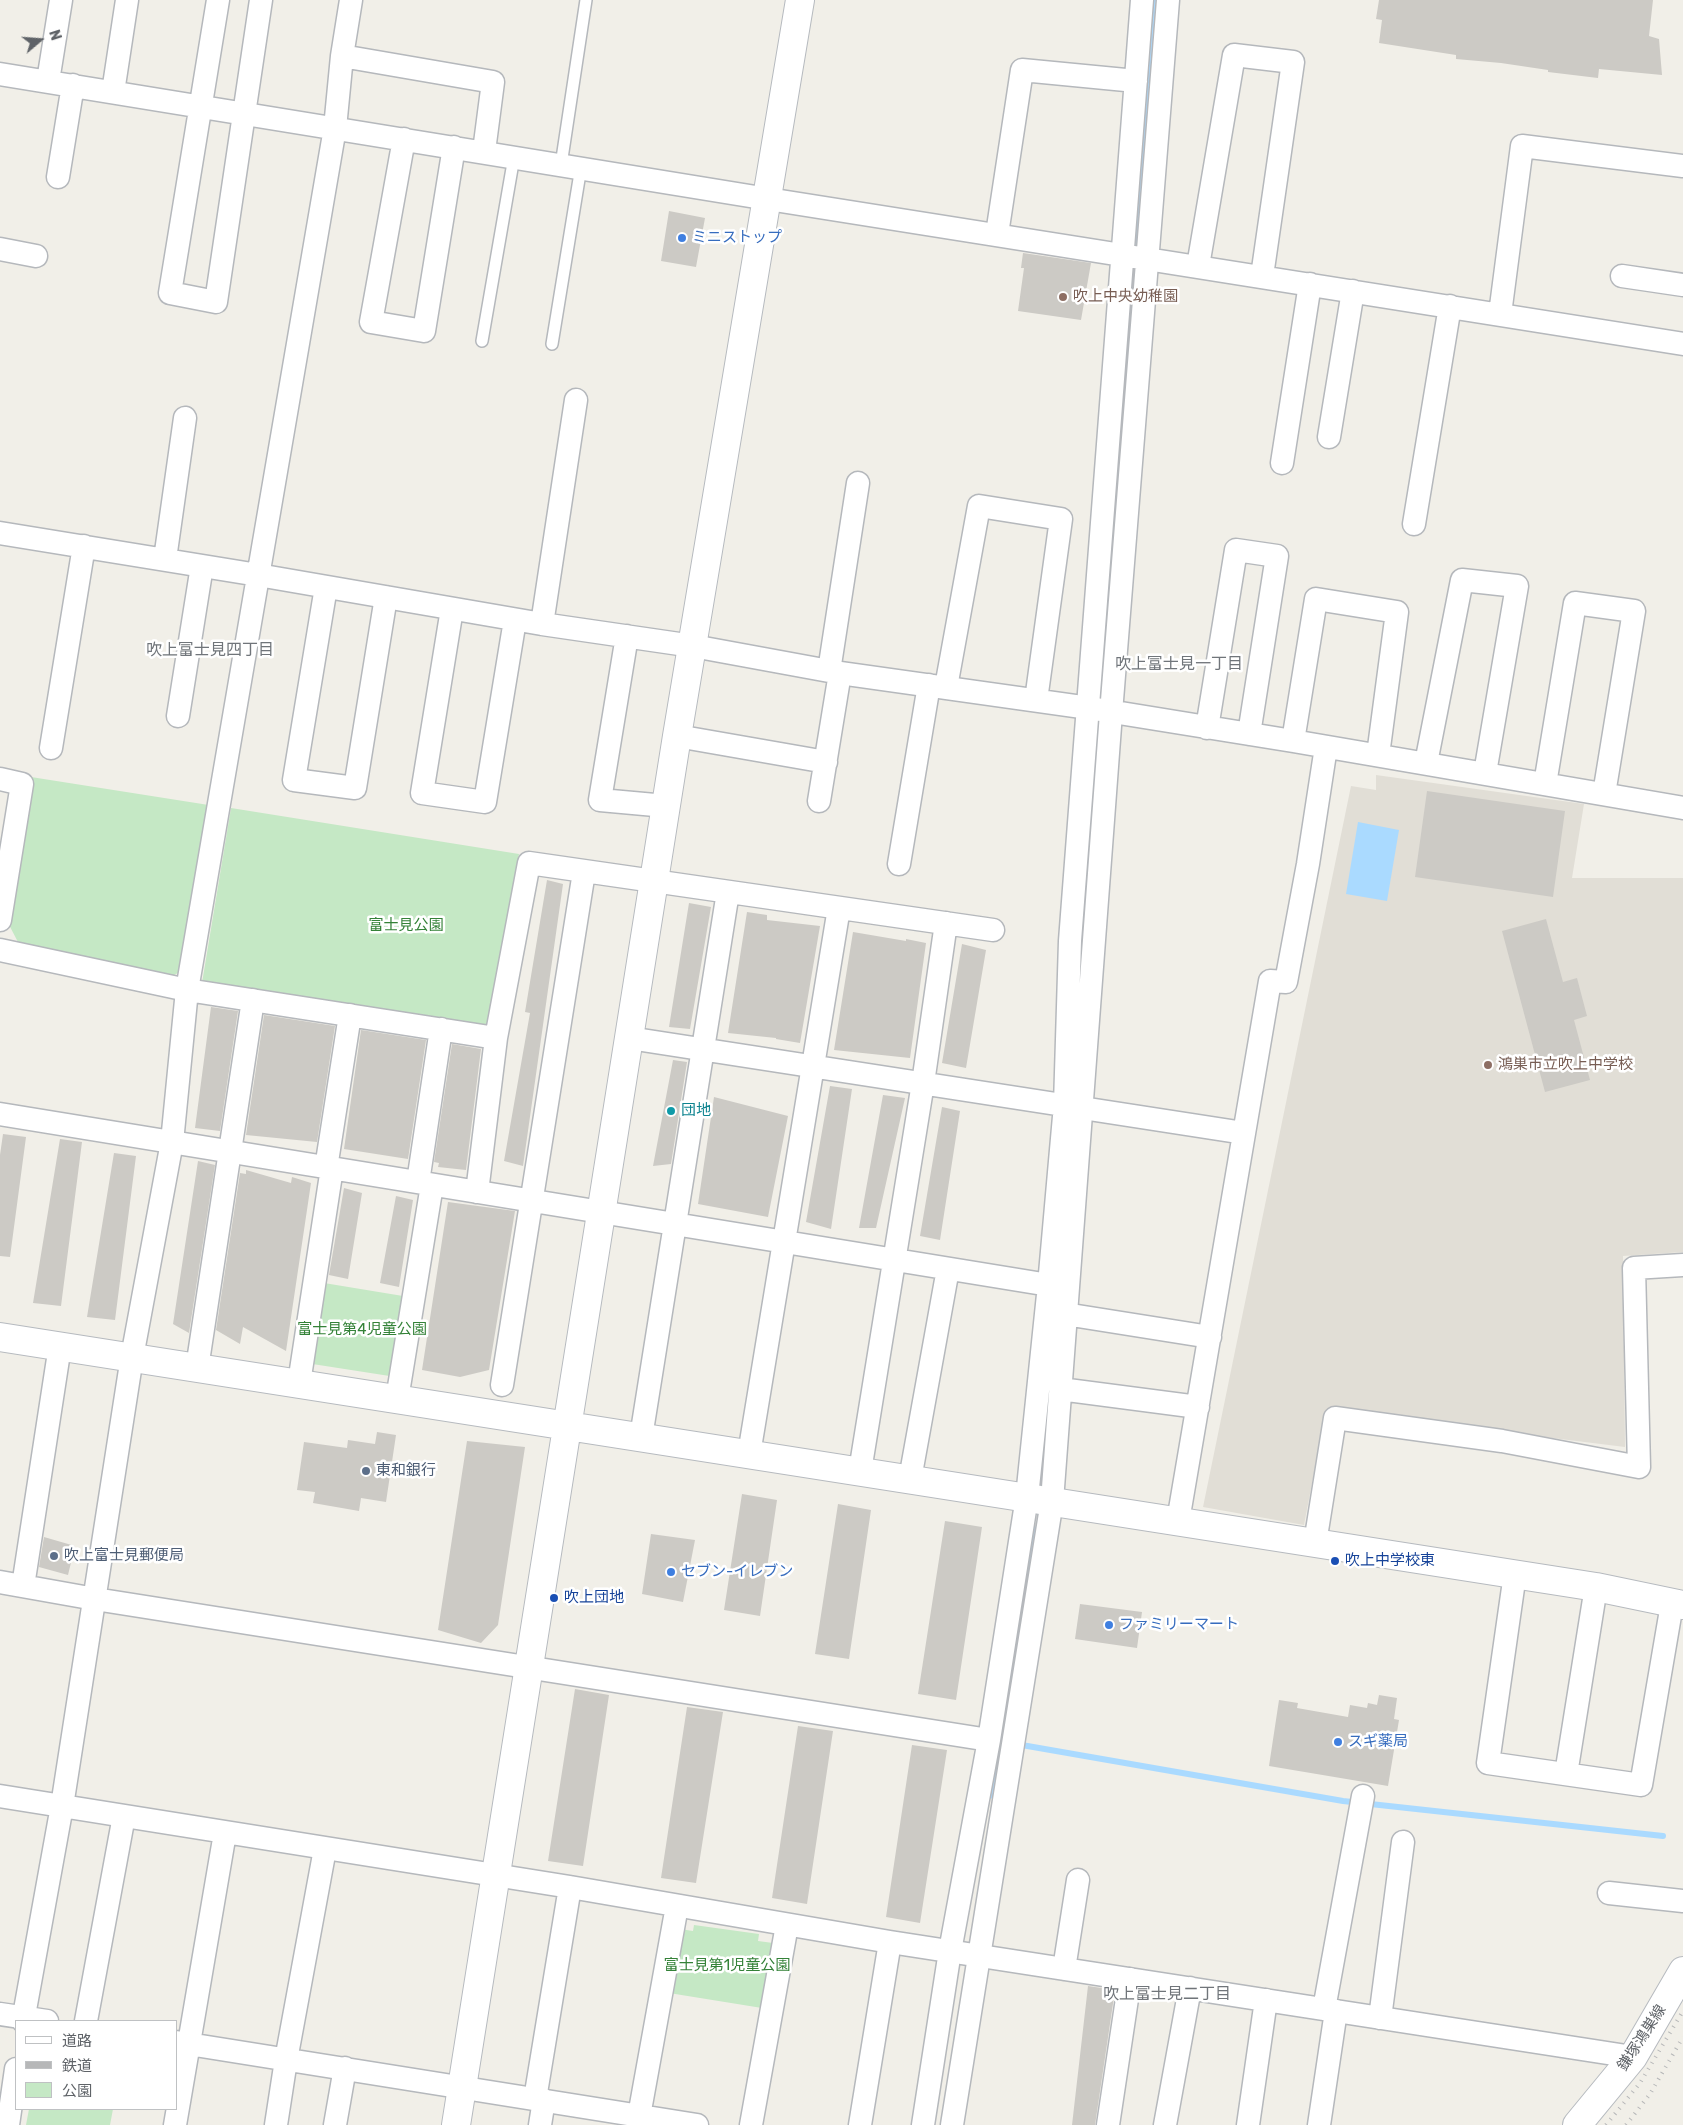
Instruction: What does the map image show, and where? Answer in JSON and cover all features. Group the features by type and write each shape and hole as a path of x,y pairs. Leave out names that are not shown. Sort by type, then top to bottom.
{"street":[{"path":"48,81 61,0"},
{"path":"113,92 128,0"},
{"path":"218,0 170,293 216,302 261,0"},
{"path":"0,2014 23,2019 62,1806 132,1357 172,1142 187,990 336,128 342,56 351,0"},
{"path":"456,2125 527,1667 677,736 800,0"},
{"path":"923,2125 950,1951 989,1740 1060,1389 1074,1106 1070,941 1142,0"},
{"path":"952,2125 979,1955 1039,1499 1049,1285 1074,1106 1111,713 1168,0"},
{"path":"1198,266 1234,55 1293,62 1262,276"},
{"path":"342,56 493,82 484,151"},
{"path":"997,234 1022,70 1136,81"},
{"path":"0,74 1683,344"},
{"path":"58,176 73,85"},
{"path":"404,139 371,322 424,331 454,147"},
{"path":"1500,314 1522,146 1683,166"},
{"path":"0,249 36,256"},
{"path":"1622,276 1683,285"},
{"path":"1282,463 1310,284"},
{"path":"1329,436 1353,291"},
{"path":"1414,524 1450,306"},
{"path":"542,624 576,400"},
{"path":"165,559 185,418"},
{"path":"819,801 826,762 858,482"},
{"path":"899,864 979,506 1061,519 1036,700"},
{"path":"0,533 258,574 515,620 693,646 835,672 1036,700 1293,741 1683,808"},
{"path":"51,748 84,546"},
{"path":"1206,728 1236,550 1277,556 1249,734"},
{"path":"178,716 202,566"},
{"path":"1426,763 1462,580 1517,586 1485,773"},
{"path":"326,587 294,780 355,788 386,597"},
{"path":"1293,741 1316,599 1397,612 1378,755"},
{"path":"1545,784 1575,603 1634,611 1604,794"},
{"path":"452,609 422,793 485,802 515,620"},
{"path":"627,636 600,800 666,806"},
{"path":"677,736 826,762"},
{"path":"1178,1520 1270,981 1286,982 1308,864 1326,747"},
{"path":"0,779 22,784 0,920"},
{"path":"477,1192 496,1038 529,863 993,930"},
{"path":"502,1385 584,872"},
{"path":"641,1437 673,1224 704,1049 728,892"},
{"path":"749,1454 839,908"},
{"path":"860,1471 923,1083 946,923"},
{"path":"0,950 187,990 496,1038"},
{"path":"197,1368 253,1000"},
{"path":"299,1383 350,1015"},
{"path":"397,1399 425,1184 441,1030"},
{"path":"629,1038 1244,1133"},
{"path":"0,1114 1049,1285"},
{"path":"1315,1542 1334,1418 1502,1441 1640,1467 1634,1268 1683,1265"},
{"path":"910,1479 948,1269"},
{"path":"1065,1314 1210,1337"},
{"path":"0,1337 1178,1520 1516,1574 1596,1587 1678,1604 1641,1784 1488,1763 1516,1574"},
{"path":"23,1586 60,1346"},
{"path":"1060,1389 1198,1406"},
{"path":"0,1582 95,1599 989,1740"},
{"path":"1566,1774 1596,1587"},
{"path":"0,1796 570,1887 890,1942 1633,2057"},
{"path":"1319,2125 1330,2010 1363,1796"},
{"path":"86,2020 124,1816"},
{"path":"178,2090 182,2043 225,1833"},
{"path":"1380,2018 1403,1842"},
{"path":"276,2125 286,2060 325,1849"},
{"path":"1064,1969 1078,1880"},
{"path":"540,2125 540,2099 570,1887"},
{"path":"1609,1894 1683,1901"},
{"path":"639,2116 677,1906"},
{"path":"751,2125 787,1924"},
{"path":"860,2125 890,1942"},
{"name":"鎌塚鴻巣線","path":"1577,2125 1633,2057 1683,1971"},
{"path":"1108,2125 1130,1979"},
{"path":"1165,2125 1190,1988"},
{"path":"1248,2125 1266,2000"},
{"path":"182,2043 540,2099 663,2122 697,2125"},
{"path":"335,2125 345,2068"},
{"path":"8,2125 15,2076"},
{"path":"175,2125 176,2110"}],"lane":[{"path":"552,344 586,0"},
{"path":"482,341 514,156"}],"shaded area":[{"name":"鴻巣市立吹上中学校","path":"1376,775 1584,804 1572,878 1683,878 1683,1252 1623,1256 1625,1447 1326,1410 1304,1525 1203,1507 1351,786 1376,790"}],"green space":[{"path":"31,777 215,806 188,968 172,976 19,944 7,921"},
{"name":"富士見公園","path":"231,808 519,854 494,1010 489,1024 483,1027 202,983"},
{"name":"富士見第4児童公園","path":"318,1282 409,1297 396,1377 306,1363"},
{"name":"富士見第1児童公園","path":"694,1925 759,1934 758,1941 773,1943 762,2008 669,1993 680,1929 693,1931"},
{"path":"29,2110 113,2110 110,2125 26,2125"}],"water":[{"path":"1358,822 1399,830 1387,901 1346,894"}],"building":[{"path":"1379,0 1653,0 1649,36 1659,39 1662,75 1599,69 1598,78 1548,72 1548,70 1501,63 1456,59 1456,55 1379,43 1382,20 1376,19"},
{"path":"669,211 705,218 696,267 661,261"},
{"path":"1023,253 1091,263 1081,320 1018,311 1024,268 1021,268"},
{"path":"1427,791 1565,811 1553,897 1415,877"},
{"path":"547,880 563,884 523,1166 504,1161 530,1013 525,1012"},
{"path":"689,903 711,907 690,1029 669,1027"},
{"path":"747,912 767,915 767,920 820,926 800,1043 776,1038 728,1033"},
{"path":"1546,919 1563,982 1577,978 1587,1016 1574,1020 1590,1080 1545,1092 1502,931"},
{"path":"853,932 926,943 910,1058 834,1050"},
{"path":"962,944 986,950 966,1068 942,1063"},
{"path":"211,1007 238,1011 220,1131 195,1128"},
{"path":"264,1015 335,1026 317,1142 246,1135"},
{"path":"361,1030 426,1040 408,1159 344,1149"},
{"path":"452,1044 481,1049 466,1170 438,1167 439,1163 434,1162"},
{"name":"団地","path":"673,1060 687,1062 671,1164 653,1166"},
{"path":"830,1086 852,1089 831,1229 806,1222"},
{"path":"883,1095 905,1098 876,1228 859,1228"},
{"path":"714,1097 788,1116 768,1217 698,1204"},
{"path":"942,1107 960,1111 940,1240 920,1236"},
{"path":"3,1134 26,1137 10,1257 0,1256 0,1155"},
{"path":"60,1139 82,1142 61,1306 33,1303"},
{"path":"114,1153 136,1156 115,1320 87,1317"},
{"path":"198,1161 215,1165 189,1333 173,1324"},
{"path":"246,1170 291,1183 292,1177 311,1183 286,1351 243,1327 240,1344 216,1330 240,1173 246,1174"},
{"path":"344,1188 362,1193 348,1279 329,1275"},
{"path":"396,1196 413,1200 399,1287 380,1283"},
{"path":"448,1202 515,1211 489,1370 460,1377 422,1370"},
{"path":"377,1432 396,1435 386,1502 361,1498 359,1511 313,1503 315,1492 297,1490 304,1442 347,1448 348,1440 375,1444"},
{"path":"467,1441 525,1447 498,1625 481,1643 438,1630"},
{"path":"742,1494 777,1500 760,1616 724,1610"},
{"path":"838,1504 871,1510 849,1659 815,1654"},
{"path":"945,1521 982,1527 956,1700 918,1694"},
{"path":"651,1534 695,1540 683,1602 642,1594"},
{"name":"吹上富士見郵便局","path":"44,1537 75,1546 68,1575 39,1567"},
{"path":"1080,1604 1142,1612 1137,1648 1075,1639"},
{"path":"575,1689 609,1695 583,1866 548,1861"},
{"path":"1379,1695 1397,1698 1394,1719 1399,1720 1388,1786 1269,1766 1279,1700 1298,1703 1297,1708 1348,1717 1350,1705 1367,1708 1368,1703 1377,1705"},
{"path":"687,1707 723,1712 696,1883 661,1878"},
{"path":"798,1726 833,1731 807,1904 772,1898"},
{"path":"912,1745 947,1750 920,1923 886,1917"},
{"path":"1088,1986 1115,1990 1095,2125 1072,2125"}],"waterway":[{"path":"1135,243 1153,0"},
{"path":"1102,680 1133,268"},
{"path":"1041,1476 1045,1436"},
{"path":"993,1796 1033,1528"},
{"path":"1016,1744 1343,1801 1663,1836"}],"railway":[{"path":"1606,2125 1640,2083 1683,2011"},
{"path":"1626,2125 1650,2094 1683,2037"}],"place":[{"name":"ミニストップ","path":"682,238"},
{"name":"吹上中央幼稚園","path":"1063,297"},
{"name":"鴻巣市立吹上中学校","path":"1488,1065"},
{"name":"団地","path":"671,1111"},
{"name":"東和銀行","path":"366,1471"},
{"name":"吹上富士見郵便局","path":"54,1556"},
{"name":"吹上中学校東","path":"1335,1561"},
{"name":"セブン-イレブン","path":"671,1572"},
{"name":"吹上団地","path":"554,1598"},
{"name":"ファミリーマート","path":"1109,1625"},
{"name":"スギ薬局","path":"1338,1742"}],"district":[{"name":"吹上富士見四丁目","path":"210,650"},
{"name":"吹上富士見一丁目","path":"1179,664"},
{"name":"吹上富士見二丁目","path":"1167,1994"}]}
